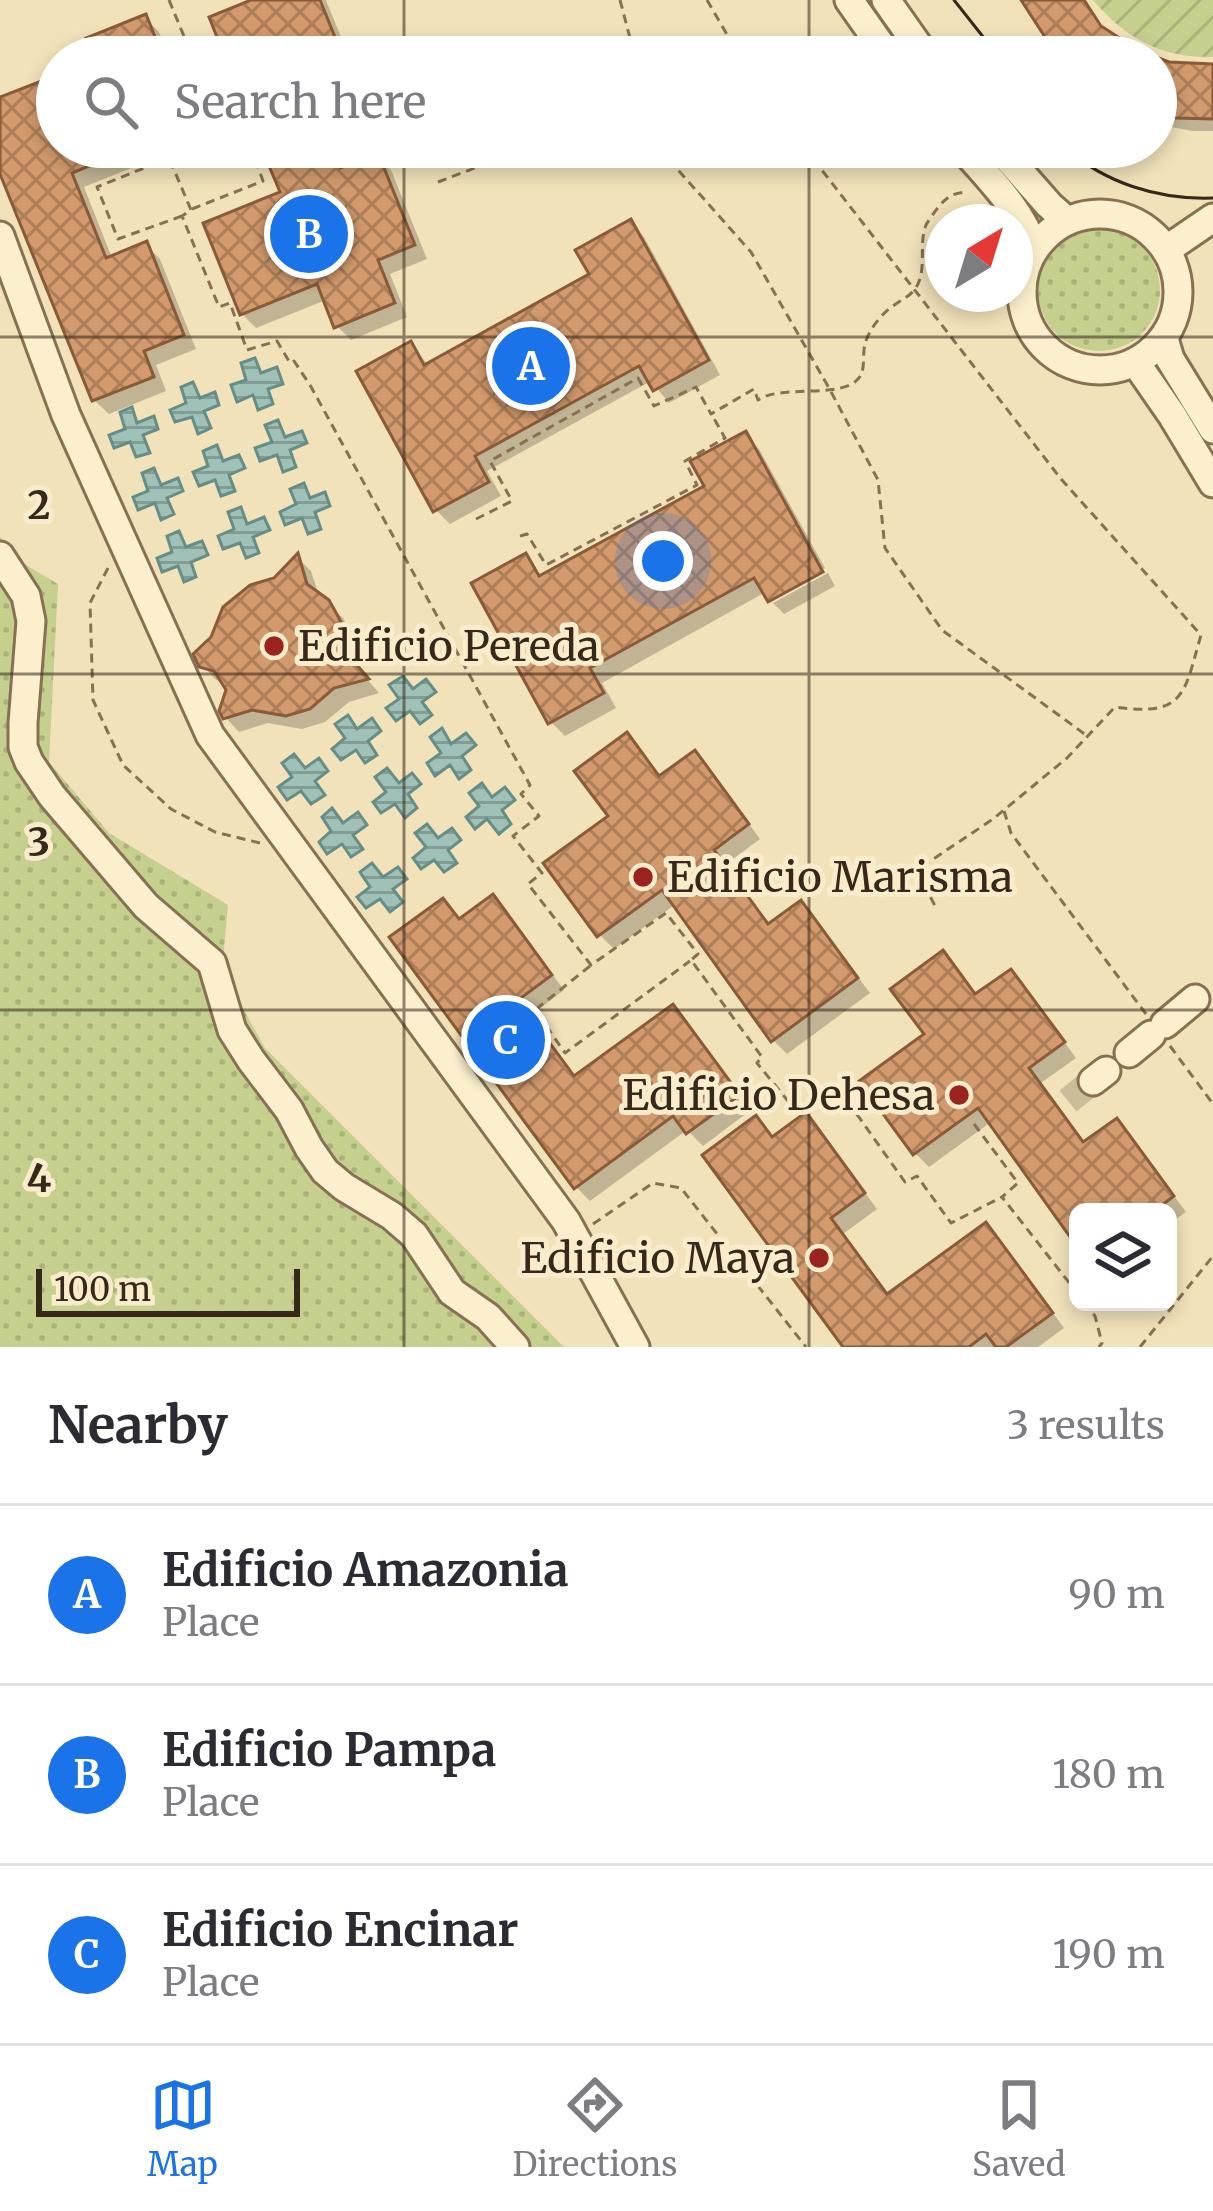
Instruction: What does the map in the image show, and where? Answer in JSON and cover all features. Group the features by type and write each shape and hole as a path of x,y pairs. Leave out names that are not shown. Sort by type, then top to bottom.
{"street":[{"path":"849,0 875,36"},
{"path":"886,0 911,36"},
{"path":"980,168 1026,226 1034,248"},
{"path":"1016,168 1066,220"},
{"path":"1096,213 1122,216 1143,226 1166,250 1176,271 1179,301 1174,320 1164,339 1136,363 1096,371 1061,361 1033,334 1021,297 1025,265 1034,248 1066,220 1096,213"},
{"path":"1166,250 1213,218"},
{"path":"0,236 66,416 210,735 566,1221 635,1347"},
{"path":"1164,339 1170,359 1213,429"},
{"path":"1136,363 1213,483"},
{"path":"0,556 26,596 31,621 23,723 23,747 29,762 132,890 212,963 235,1052 289,1110 325,1171 413,1235 452,1292 488,1317 515,1347"},
{"path":"1150,1031 1195,999"}],"path":[{"path":"169,0 184,36"},
{"path":"620,0 629,36"},
{"path":"706,0 727,36"},
{"path":"149,168 97,188 118,239 263,181 258,168"},
{"path":"173,168 190,210"},
{"path":"438,182 475,168"},
{"path":"676,168 751,252 878,480 885,548 942,630 1087,736"},
{"path":"820,168 1061,479 1202,634 1184,693 1168,706 1138,711 1115,707 1066,758 1004,810 917,870 937,910"},
{"path":"711,414 754,389 758,400 769,393 798,394 847,387 856,381 863,371 865,342 871,332 890,308 915,290 921,277 926,224 953,193 985,195 997,188"},
{"path":"182,216 219,307 230,303 247,350 278,341 310,385 530,785 520,794 538,816 513,836 542,873 528,884 591,965"},
{"path":"476,519 512,501 490,461 638,378 655,406 696,387 724,438 685,461 697,485 546,565 527,534 520,536"},
{"path":"122,540 90,603 94,700 123,765 170,809 215,832 295,852"},
{"path":"1004,810 1011,833 1150,1031 1213,1103"},
{"path":"666,913 698,954 692,960 565,1053 535,1010 666,913"},
{"path":"692,960 763,1057 757,1063 796,1112 836,1085 905,1182 917,1175 951,1223 1002,1197 1018,1183 974,1124"},
{"path":"596,1222 652,1183 682,1188 806,1347"},
{"path":"1002,1197 1069,1283"},
{"path":"1140,1347 1213,1256"},
{"path":"1091,1311 1102,1343 1099,1347"}],"green space":[{"path":"1093,0 1213,0 1213,57 1177,54 1177,36 1134,36"},
{"path":"1099,229 1122,234 1142,247 1155,267 1160,290 1155,313 1142,333 1122,346 1099,351 1076,346 1056,333 1043,313 1038,290 1043,267 1056,247 1076,234"},
{"path":"0,537 21,562 58,584 49,762 109,833 228,905 222,971 265,1048 564,1347 0,1347"}],"water":[{"path":"255,358 261,373 277,367 283,384 268,389 273,404 258,410 253,395 237,402 231,385 246,380 241,363"},
{"path":"193,382 200,398 215,392 219,405 204,411 211,428 198,434 192,417 175,422 170,410 186,403 181,387"},
{"path":"132,407 137,423 154,416 158,429 143,435 150,453 136,457 130,442 114,448 109,435 125,429 120,412"},
{"path":"278,420 285,437 302,431 307,443 290,450 296,467 283,472 277,455 260,461 255,448 272,442 265,425"},
{"path":"217,445 223,461 239,455 245,468 229,475 235,491 221,496 215,480 199,486 193,472 208,466 203,451"},
{"path":"154,468 161,485 178,478 183,491 167,498 174,514 161,520 155,503 138,510 133,497 148,491 142,473"},
{"path":"304,483 310,498 325,492 330,506 315,512 321,529 308,534 302,518 285,525 280,512 296,504 290,489"},
{"path":"241,507 247,524 264,517 270,530 253,537 259,553 246,558 240,543 223,549 218,536 234,529 228,512"},
{"path":"179,531 186,547 202,541 208,555 191,562 196,577 184,582 178,566 162,572 157,558 172,552 167,536"},
{"path":"403,676 413,689 426,679 436,692 422,702 432,715 420,724 410,711 396,721 386,708 399,699 389,685"},
{"path":"348,715 357,729 372,718 381,731 368,741 377,755 365,763 356,750 341,760 332,749 345,738 335,724"},
{"path":"442,728 451,744 466,733 476,745 462,756 471,770 459,779 450,765 435,776 427,763 441,753 430,737"},
{"path":"294,754 305,768 319,758 328,771 315,781 325,795 311,804 301,791 287,800 278,787 292,777 282,763"},
{"path":"387,768 399,783 412,773 421,784 408,794 417,808 405,818 395,804 381,813 373,802 386,792 375,777"},
{"path":"482,783 492,797 505,787 515,800 502,810 511,824 499,834 487,819 475,829 466,817 479,806 469,793"},
{"path":"332,808 343,823 358,812 367,825 353,835 363,849 351,857 342,844 327,854 319,842 331,831 322,817"},
{"path":"427,824 438,838 452,828 461,840 448,850 457,863 444,872 434,860 421,869 413,858 426,847 415,833"},
{"path":"372,863 383,877 398,867 407,879 393,889 403,902 390,912 380,899 366,908 357,897 370,887 360,872"}],"building":[{"path":"251,0 320,0 335,36 217,36 209,17"},
{"path":"1021,0 1084,0 1101,26 1116,36 1044,36"},
{"path":"146,14 155,36 91,36"},
{"path":"1177,62 1213,64 1213,119 1177,118"},
{"path":"36,83 36,168 84,168 72,173 106,258 147,241 184,335 144,351 154,377 92,401 0,174 0,97"},
{"path":"270,168 384,168 415,245 378,260 395,303 334,328 317,284 240,315 203,223 280,192"},
{"path":"631,219 709,360 653,391 639,366 475,456 489,482 433,512 356,371 411,341 424,365 589,274 575,250"},
{"path":"746,431 823,572 768,602 754,578 590,668 604,693 548,724 471,583 526,553 539,576 704,486 690,461"},
{"name":"Edificio Pereda","path":"298,553 307,584 329,600 345,629 348,655 369,679 334,688 310,709 286,716 252,710 223,719 219,711 226,690 214,671 199,667 193,654 211,637 223,607 250,585 274,578"},
{"name":"Edificio Marisma","path":"627,732 659,776 695,750 749,824 714,850 768,924 801,900 858,978 771,1042 662,890 597,937 543,863 608,816 574,771"},
{"path":"493,894 552,975 518,1000 574,1076 673,1004 740,1095 686,1134 673,1116 574,1189 389,937 443,898 459,919"},
{"name":"Edificio Dehesa","path":"943,950 975,994 1011,969 1065,1042 1029,1068 1083,1142 1117,1118 1174,1196 1165,1203 1069,1203 1069,1235 978,1108 913,1155 859,1081 924,1034 890,989"},
{"name":"Edificio Maya","path":"806,1112 865,1193 831,1218 887,1294 986,1222 1053,1313 1006,1347 996,1347 986,1334 969,1347 843,1347 702,1155 756,1115 772,1137"}],"tunnel":[{"path":"1068,1101 1093,1081"}],"tram line":[{"path":"954,0 982,36"},
{"path":"1094,168 1152,192 1213,198"}],"place":[{"name":"Edificio Pampa","path":"309,234"},
{"name":"Edificio Amazonia","path":"531,366"},
{"name":"Edificio Pereda","path":"274,646"},
{"name":"Edificio Marisma","path":"643,877"},
{"name":"Edificio Encinar","path":"506,1040"},
{"name":"Edificio Dehesa","path":"959,1095"},
{"name":"Edificio Maya","path":"819,1258"}]}
